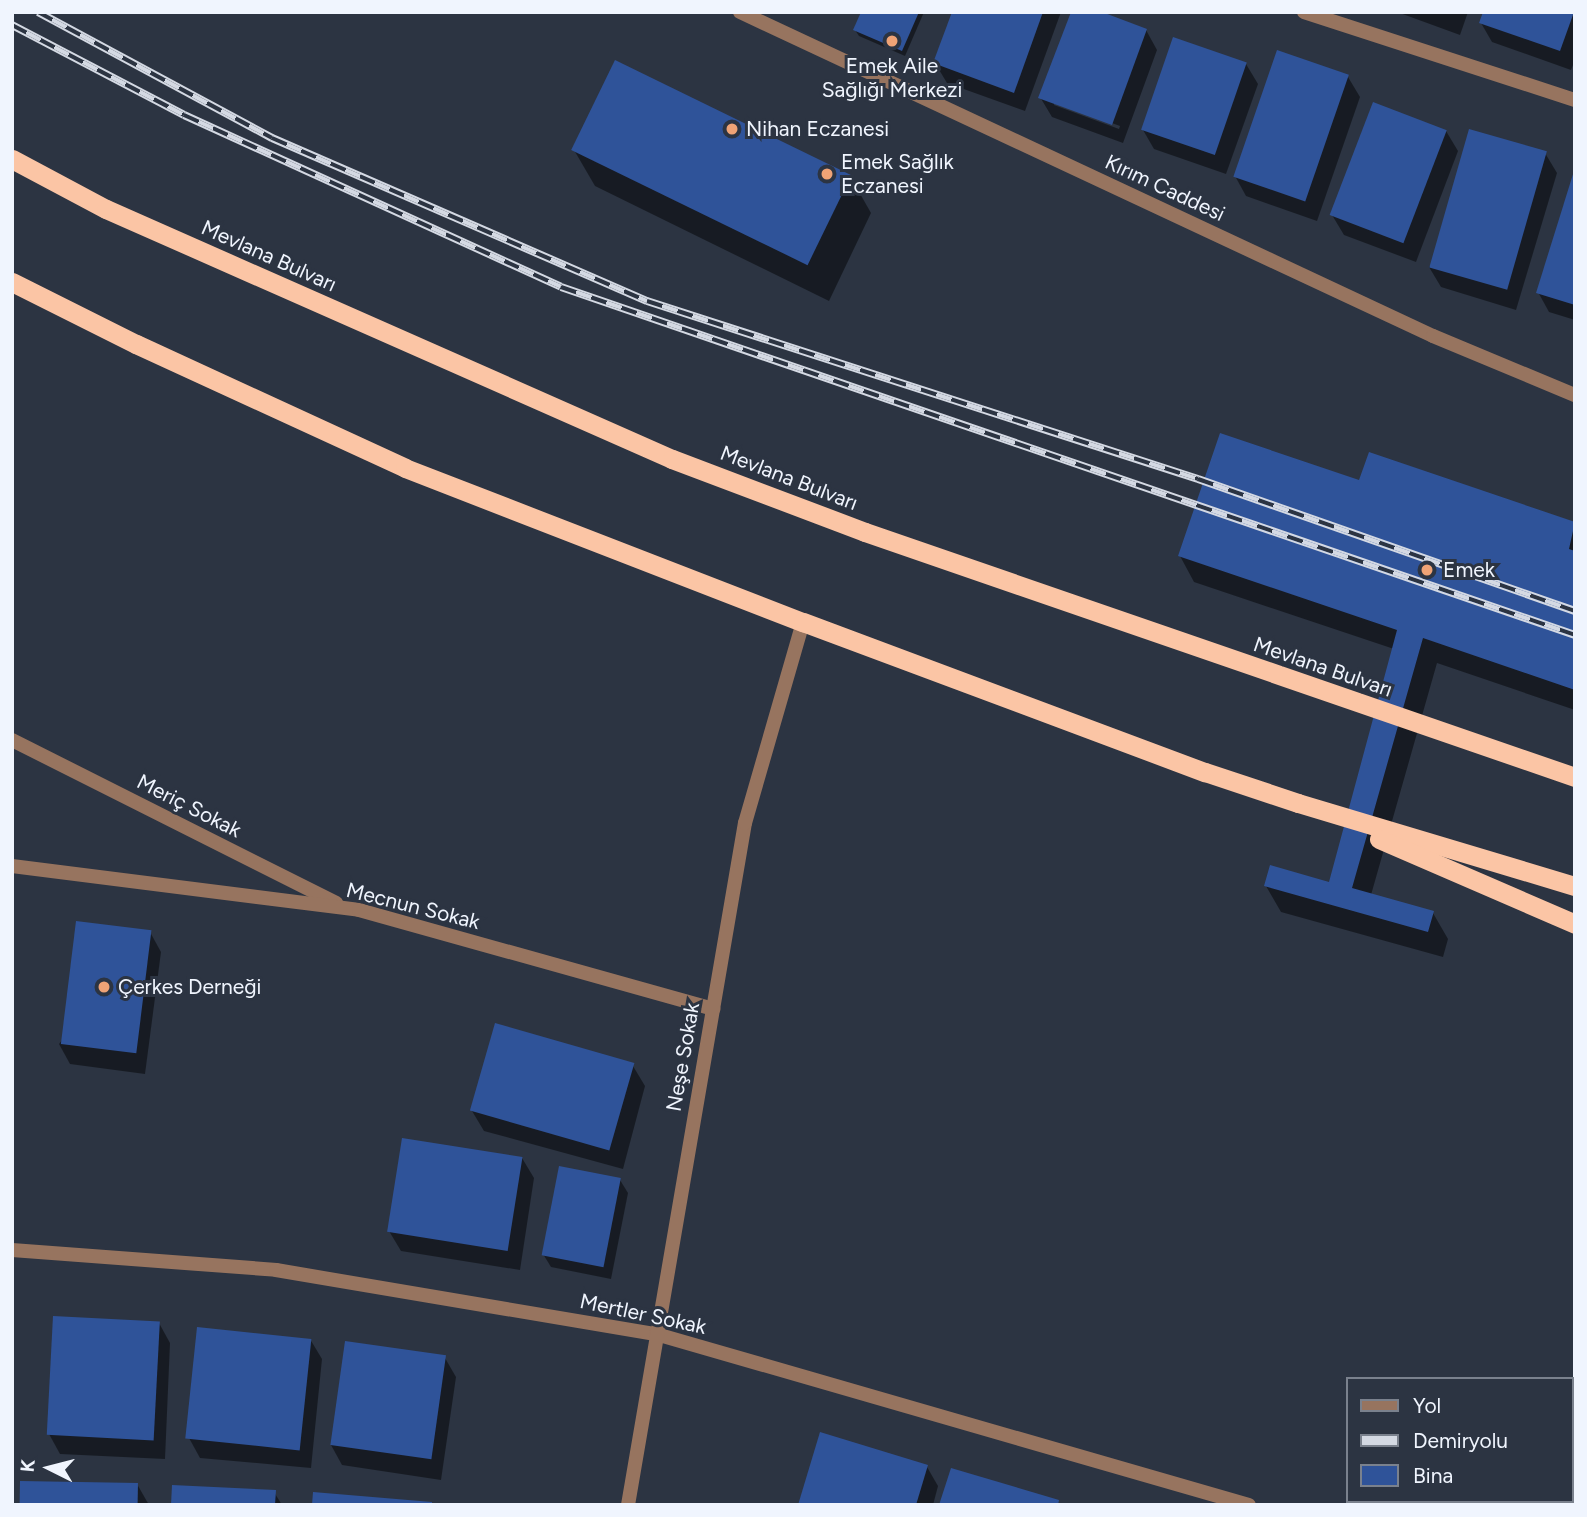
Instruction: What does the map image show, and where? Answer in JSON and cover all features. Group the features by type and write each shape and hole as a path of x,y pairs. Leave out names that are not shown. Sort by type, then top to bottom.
{"highway":[{"name":"Mevlana Bulvarı","path":"12,159 106,209 672,458 865,532 1575,777"},
{"path":"12,282 136,344 405,468 803,622 1298,803 1575,886"},
{"path":"1298,803 1575,924"}],"street":[{"name":"Kırım Caddesi","path":"740,12 1433,336 1575,395"},
{"path":"1304,12 1575,100"},
{"name":"Neşe Sokak","path":"628,1505 745,823 803,622"},
{"name":"Meriç Sokak","path":"12,740 346,909"},
{"name":"Mecnun Sokak","path":"12,866 346,909 713,1009"},
{"name":"Mertler Sokak","path":"12,1250 276,1270 656,1334 1249,1505"}],"building":[{"name":"Emek Aile Sağlığı Merkezi","path":"861,12 919,12 902,51 853,30"},
{"path":"952,12 1043,12 1014,93 933,63"},
{"path":"1071,12 1102,12 1147,29 1112,125 1038,98"},
{"path":"1483,12 1574,12 1560,51 1479,23"},
{"path":"1173,37 1247,62 1215,155 1141,130"},
{"path":"1277,50 1349,75 1305,201 1233,177"},
{"path":"615,60 851,175 808,265 571,150"},
{"path":"1373,102 1447,130 1403,243 1330,215"},
{"path":"1469,129 1547,151 1507,290 1429,267"},
{"path":"1575,171 1575,305 1536,293"},
{"name":"Emek","path":"1220,433 1359,480 1369,452 1575,522 1569,549 1575,551 1575,690 1423,638 1352,888 1434,911 1428,932 1264,886 1270,865 1329,882 1397,630 1178,556"},
{"name":"Çerkes Derneği","path":"76,921 151,930 136,1053 61,1044"},
{"path":"495,1023 634,1063 609,1150 470,1110"},
{"path":"402,1138 522,1157 508,1251 387,1232"},
{"path":"559,1166 621,1178 603,1267 542,1255"},
{"path":"53,1316 160,1322 154,1440 47,1435"},
{"path":"197,1327 311,1339 300,1450 185,1438"},
{"path":"345,1341 446,1355 431,1459 330,1445"},
{"path":"820,1432 928,1465 916,1505 798,1505"},
{"path":"951,1468 1059,1500 1058,1505 939,1505"},
{"path":"20,1481 138,1483 138,1505 20,1505"},
{"path":"172,1485 276,1490 275,1505 171,1505"},
{"path":"313,1492 432,1502 432,1505 312,1505"}],"railway":[{"path":"38,12 272,138 647,301 1198,479 1575,611"},
{"path":"12,25 184,115 561,287 1575,635"}],"place":[{"name":"Emek Aile Sağlığı Merkezi","path":"892,41"},
{"name":"Nihan Eczanesi","path":"732,129"},
{"name":"Emek Sağlık Eczanesi","path":"827,174"},
{"name":"Emek","path":"1427,570"},
{"name":"Çerkes Derneği","path":"104,987"}]}
